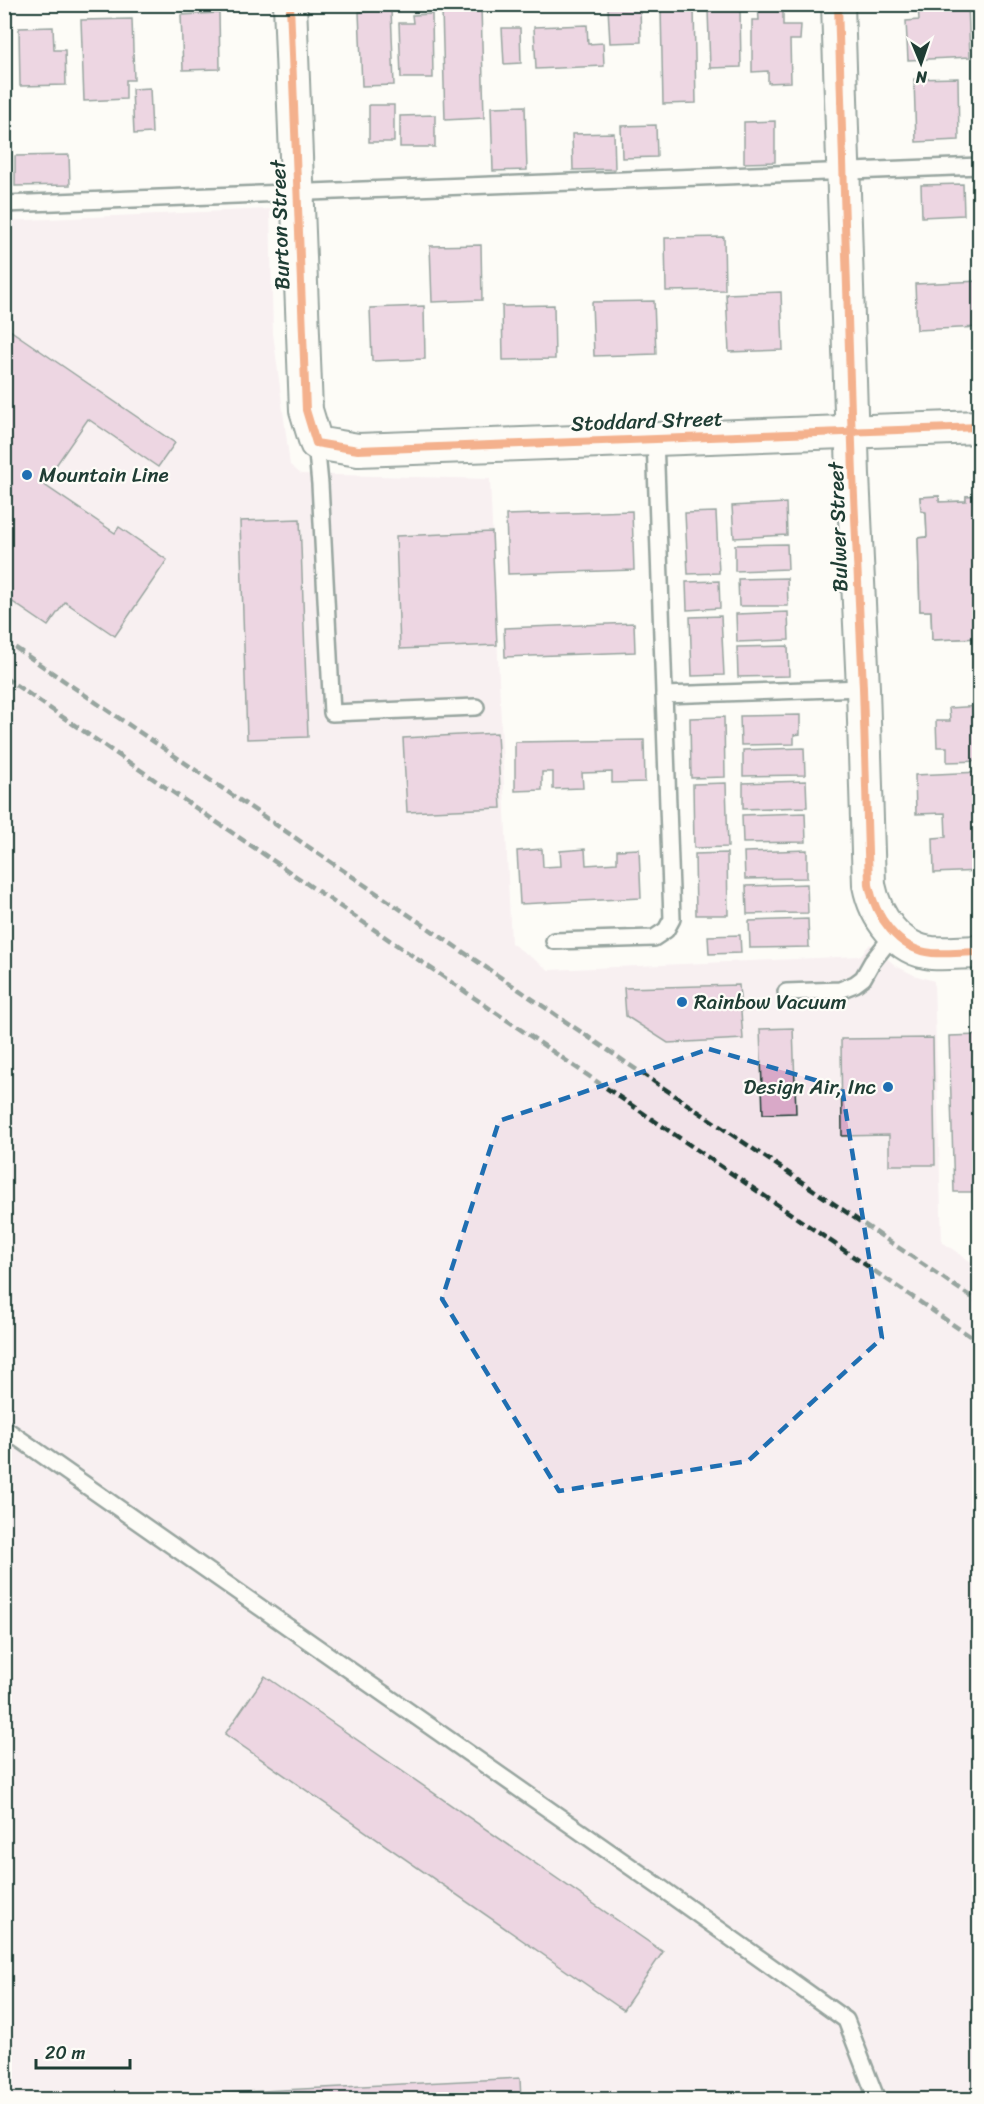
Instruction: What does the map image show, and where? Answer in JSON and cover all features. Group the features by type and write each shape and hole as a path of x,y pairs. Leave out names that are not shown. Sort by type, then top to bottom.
{"street":[{"name":"Burton Street","path":"290,4 306,410 316,443"},
{"name":"Bulwer Street","path":"838,4 869,885 876,908 894,934"},
{"name":"Stoddard Street","path":"316,443 358,450 980,427"},
{"path":"894,934 910,946 931,953 980,952"}],"lane":[{"path":"4,204 980,166"},
{"path":"554,941 654,938 661,935 672,919 655,438"},
{"path":"316,443 332,713 476,707"},
{"path":"664,695 863,688"},
{"path":"786,992 840,990 855,984 863,978 872,962 894,934"},
{"path":"4,1428 642,1874 846,2020 877,2100"}],"highlighted area":[{"path":"709,1049 842,1088 882,1338 748,1461 559,1491 442,1299 499,1121"}],"shaded area":[{"path":"270,209 273,333 290,465 301,474 490,479 511,943 549,970 860,956 870,944 896,966 934,981 942,1242 980,1268 979,2099 5,2099 4,221"}],"building":[{"path":"453,4 481,7 484,118 445,120 442,10 453,9"},
{"path":"758,4 783,4 783,25 801,25 800,40 790,40 791,82 768,83 768,71 752,72 752,20 759,20"},
{"path":"918,4 968,4 970,57 908,60 906,21 919,20"},
{"path":"640,7 641,42 610,43 608,8"},
{"path":"661,9 694,9 696,103 663,104"},
{"path":"740,9 741,67 710,68 708,10"},
{"path":"391,10 394,85 362,86 359,12"},
{"path":"219,13 220,69 183,70 181,15"},
{"path":"432,14 433,78 401,78 399,23 413,23 412,15"},
{"path":"132,19 134,80 126,80 126,99 84,101 81,20"},
{"path":"587,25 588,44 603,43 604,66 536,69 534,27"},
{"path":"53,27 54,50 65,50 66,85 20,86 19,28"},
{"path":"502,28 520,28 521,63 504,64"},
{"path":"958,78 959,140 916,142 914,79"},
{"path":"150,88 152,133 134,134 132,89"},
{"path":"369,105 394,105 394,142 369,142"},
{"path":"525,106 527,170 493,171 491,107"},
{"path":"435,115 435,147 400,147 400,116"},
{"path":"775,121 775,162 744,163 744,122"},
{"path":"656,125 657,157 622,158 621,126"},
{"path":"614,133 615,169 573,170 572,134"},
{"path":"69,155 70,185 15,186 15,156"},
{"path":"963,184 964,215 922,217 921,185"},
{"path":"724,237 725,290 666,291 665,238"},
{"path":"481,245 482,300 432,302 430,246"},
{"path":"980,281 980,327 917,330 915,284"},
{"path":"781,292 783,350 729,352 726,294"},
{"path":"654,301 656,354 594,356 592,302"},
{"path":"554,305 555,359 503,360 502,306"},
{"path":"424,306 425,359 372,361 370,308"},
{"name":"Mountain Line","path":"4,326 175,443 158,467 88,419 43,484 115,533 119,527 167,560 115,636 65,602 48,626 4,596"},
{"path":"980,495 980,638 932,640 931,611 920,611 918,538 927,537 926,512 921,511 920,497 939,496 939,502 966,501 966,496"},
{"path":"980,495 980,638 932,640 931,611 920,611 918,538 927,537 926,512 921,511 920,497 939,496 939,502 966,501 966,496"},
{"path":"786,503 787,535 734,538 732,506"},
{"path":"632,511 634,570 508,574 506,515"},
{"path":"716,512 719,573 688,574 685,513"},
{"path":"300,519 308,737 247,739 240,521"},
{"path":"492,532 497,645 400,649 396,536"},
{"path":"787,544 788,569 735,571 735,545"},
{"path":"787,578 788,606 739,606 738,579"},
{"path":"719,581 720,608 687,610 686,582"},
{"path":"788,612 789,640 737,642 736,614"},
{"path":"721,616 724,675 692,676 690,617"},
{"path":"634,623 635,652 505,657 504,628"},
{"path":"788,646 789,676 738,677 737,647"},
{"path":"980,706 980,761 947,762 947,747 937,747 936,721 950,721 949,708"},
{"path":"800,715 800,734 794,735 794,744 741,745 740,716"},
{"path":"724,717 725,777 691,778 690,718"},
{"path":"497,733 501,808 407,812 403,738"},
{"path":"644,740 645,782 612,783 612,772 582,773 583,788 553,789 553,772 542,772 542,790 515,791 515,742"},
{"path":"804,748 805,775 743,776 743,750"},
{"path":"980,772 980,871 934,873 933,838 946,837 945,813 916,814 915,775"},
{"path":"806,781 807,807 743,809 743,783"},
{"path":"726,783 728,847 694,848 693,784"},
{"path":"805,813 806,842 743,843 742,815"},
{"path":"542,849 543,867 561,866 560,851 585,849 586,865 617,863 617,850 639,849 641,898 520,904 517,851"},
{"path":"807,850 807,878 745,879 744,852"},
{"path":"727,853 728,915 696,915 695,854"},
{"path":"807,884 808,913 747,914 746,886"},
{"path":"808,919 809,947 750,948 749,921"},
{"path":"740,935 741,953 709,954 708,936"},
{"name":"Rainbow Vacuum","path":"739,985 743,1039 668,1043 626,1016 624,988"},
{"path":"793,1028 796,1113 763,1114 760,1029"},
{"path":"980,1035 980,1192 954,1192 949,1036"},
{"name":"Design Air, Inc","path":"933,1038 935,1165 889,1165 889,1135 842,1136 841,1039"},
{"path":"265,1676 663,1952 623,2010 225,1734"},
{"path":"520,2078 521,2100 82,2100"}],"railway":[{"path":"4,640 980,1303"},
{"path":"4,677 980,1343"}],"cycle path":[{"path":"290,4 306,410 316,443 358,450 980,427"},
{"path":"838,4 869,885 877,908 890,930 909,945 932,953 980,952"}],"place":[{"name":"Mountain Line","path":"27,475"},
{"name":"Rainbow Vacuum","path":"682,1002"},
{"name":"Design Air, Inc","path":"888,1087"}]}
